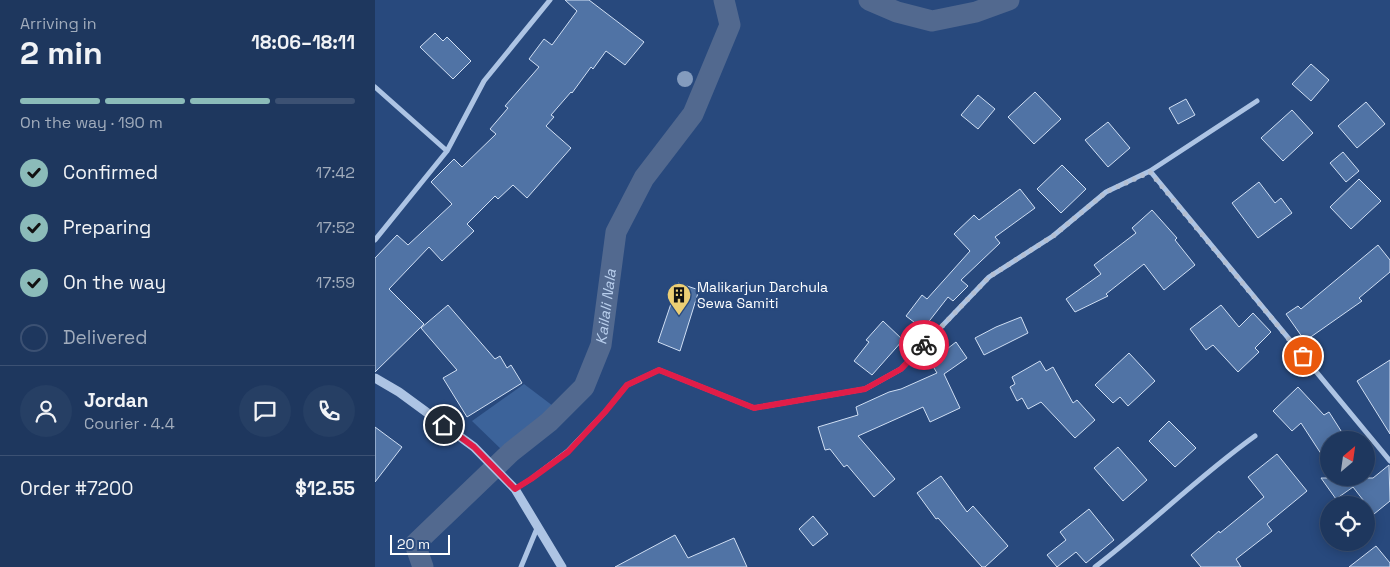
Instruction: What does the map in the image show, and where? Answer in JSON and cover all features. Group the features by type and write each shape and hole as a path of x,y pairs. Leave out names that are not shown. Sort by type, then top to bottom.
{"street":[{"path":"375,240 447,150 484,81 550,0"},
{"path":"375,87 447,150"},
{"path":"514,488 531,479 568,452 627,385 659,370 754,408 865,389 901,369 989,277 1053,236 1106,192 1150,172 1257,101"},
{"path":"1150,172 1390,462"},
{"path":"375,378 399,392 474,447 514,488 562,567"},
{"path":"1095,567 1127,542 1220,461 1255,436"},
{"path":"521,567 537,526"}],"shaded area":[{"path":"524,384 557,409 504,452 472,421"}],"building":[{"path":"565,0 589,0 644,42 625,65 606,51 593,69 591,67 572,93 551,115 554,117 546,126 571,148 527,198 513,185 498,199 495,196 467,224 474,231 442,261 429,247 389,289 424,324 375,372 375,258 397,235 408,245 452,204 431,182 454,159 462,167 496,134 490,129 508,108 505,106 539,67 529,59 544,39 552,45 577,11"},
{"path":"435,33 443,41 447,37 471,61 453,79 420,47"},
{"path":"1311,64 1329,80 1311,101 1292,84"},
{"path":"1035,92 1061,119 1034,144 1008,117"},
{"path":"978,95 995,109 978,129 961,115"},
{"path":"1186,99 1195,115 1178,124 1169,108"},
{"path":"1366,102 1385,124 1357,148 1338,126"},
{"path":"1292,110 1313,133 1283,161 1261,138"},
{"path":"1108,122 1130,148 1108,167 1085,140"},
{"path":"1343,152 1359,171 1346,182 1330,163"},
{"path":"1062,165 1086,189 1061,213 1037,189"},
{"path":"1359,179 1381,201 1351,229 1330,207"},
{"path":"1259,182 1275,203 1281,198 1292,213 1258,238 1232,203"},
{"path":"1020,189 1035,208 995,237 1000,243 961,280 968,286 953,301 948,297 923,329 906,316 922,295 927,299 970,251 954,234 974,215 979,220"},
{"path":"1152,210 1177,238 1175,240 1195,265 1164,290 1144,264 1106,294 1108,296 1075,312 1066,299 1101,274 1094,265 1136,233 1132,228"},
{"path":"1378,245 1390,260 1390,272 1359,298 1362,301 1305,341 1286,314 1298,306 1301,309"},
{"name":"Malikarjun Darchula Sewa Samiti","path":"678,283 699,290 680,351 658,342"},
{"path":"448,305 495,359 500,356 507,368 511,365 522,383 467,417 443,378 457,370 421,328"},
{"path":"1221,305 1239,327 1253,313 1271,332 1255,348 1259,352 1238,372 1213,345 1206,350 1190,329"},
{"path":"1021,317 1028,333 984,355 975,338"},
{"path":"883,321 903,340 872,375 854,361 869,342 866,340"},
{"path":"956,342 967,358 944,374 960,408 930,422 923,407 858,436 895,479 874,497 847,465 844,467 830,449 825,450 818,427 858,415 856,407 937,373 928,358 941,349 943,352"},
{"path":"1129,353 1155,381 1128,406 1120,397 1113,403 1095,385"},
{"path":"1390,360 1390,434 1357,381"},
{"path":"1040,361 1046,371 1053,367 1073,403 1077,400 1095,420 1075,438 1041,402 1028,409 1022,398 1017,401 1010,387 1015,384 1012,377"},
{"path":"1298,387 1324,415 1329,412 1341,431 1320,431 1320,452 1301,423 1292,431 1273,411"},
{"path":"1169,421 1196,448 1175,467 1149,441"},
{"path":"375,427 402,447 375,482"},
{"path":"1118,447 1147,480 1123,501 1094,468"},
{"path":"1277,454 1307,491 1267,524 1272,531 1236,559 1241,567 1201,567 1191,555 1264,497 1248,477"},
{"path":"1389,465 1390,501 1375,513 1375,496 1360,496 1353,487 1340,496 1334,496 1327,486 1375,486 1375,476"},
{"path":"941,476 967,512 973,506 1008,546 985,567 982,567 938,518 936,519 917,493"},
{"path":"1089,509 1114,540 1086,563 1076,552 1057,567 1047,555 1066,540 1060,532"},
{"path":"813,516 828,534 813,546 799,529"},
{"path":"675,535 688,558 734,538 747,567 615,567"},
{"path":"1375,547 1390,563 1390,567 1349,567 1370,551 1375,551"}],"waterway":[{"name":"Kailali Nala","path":"423,567 415,544 511,452 549,422 584,387 601,345 616,232 644,178 693,114 730,25 724,0"},
{"name":"Kailali Nala","path":"869,0 897,12 932,21 976,12 1009,0"}],"way so far":[{"path":"924,345 989,277 1053,236 1106,192 1150,172 1303,356"}],"place":[{"name":"Malikarjun Darchula Sewa Samiti","path":"679,316"}],"route":[{"path":"444,425 474,447 515,489 568,452 627,385 659,370 754,408 865,389 901,369 924,345"}]}
